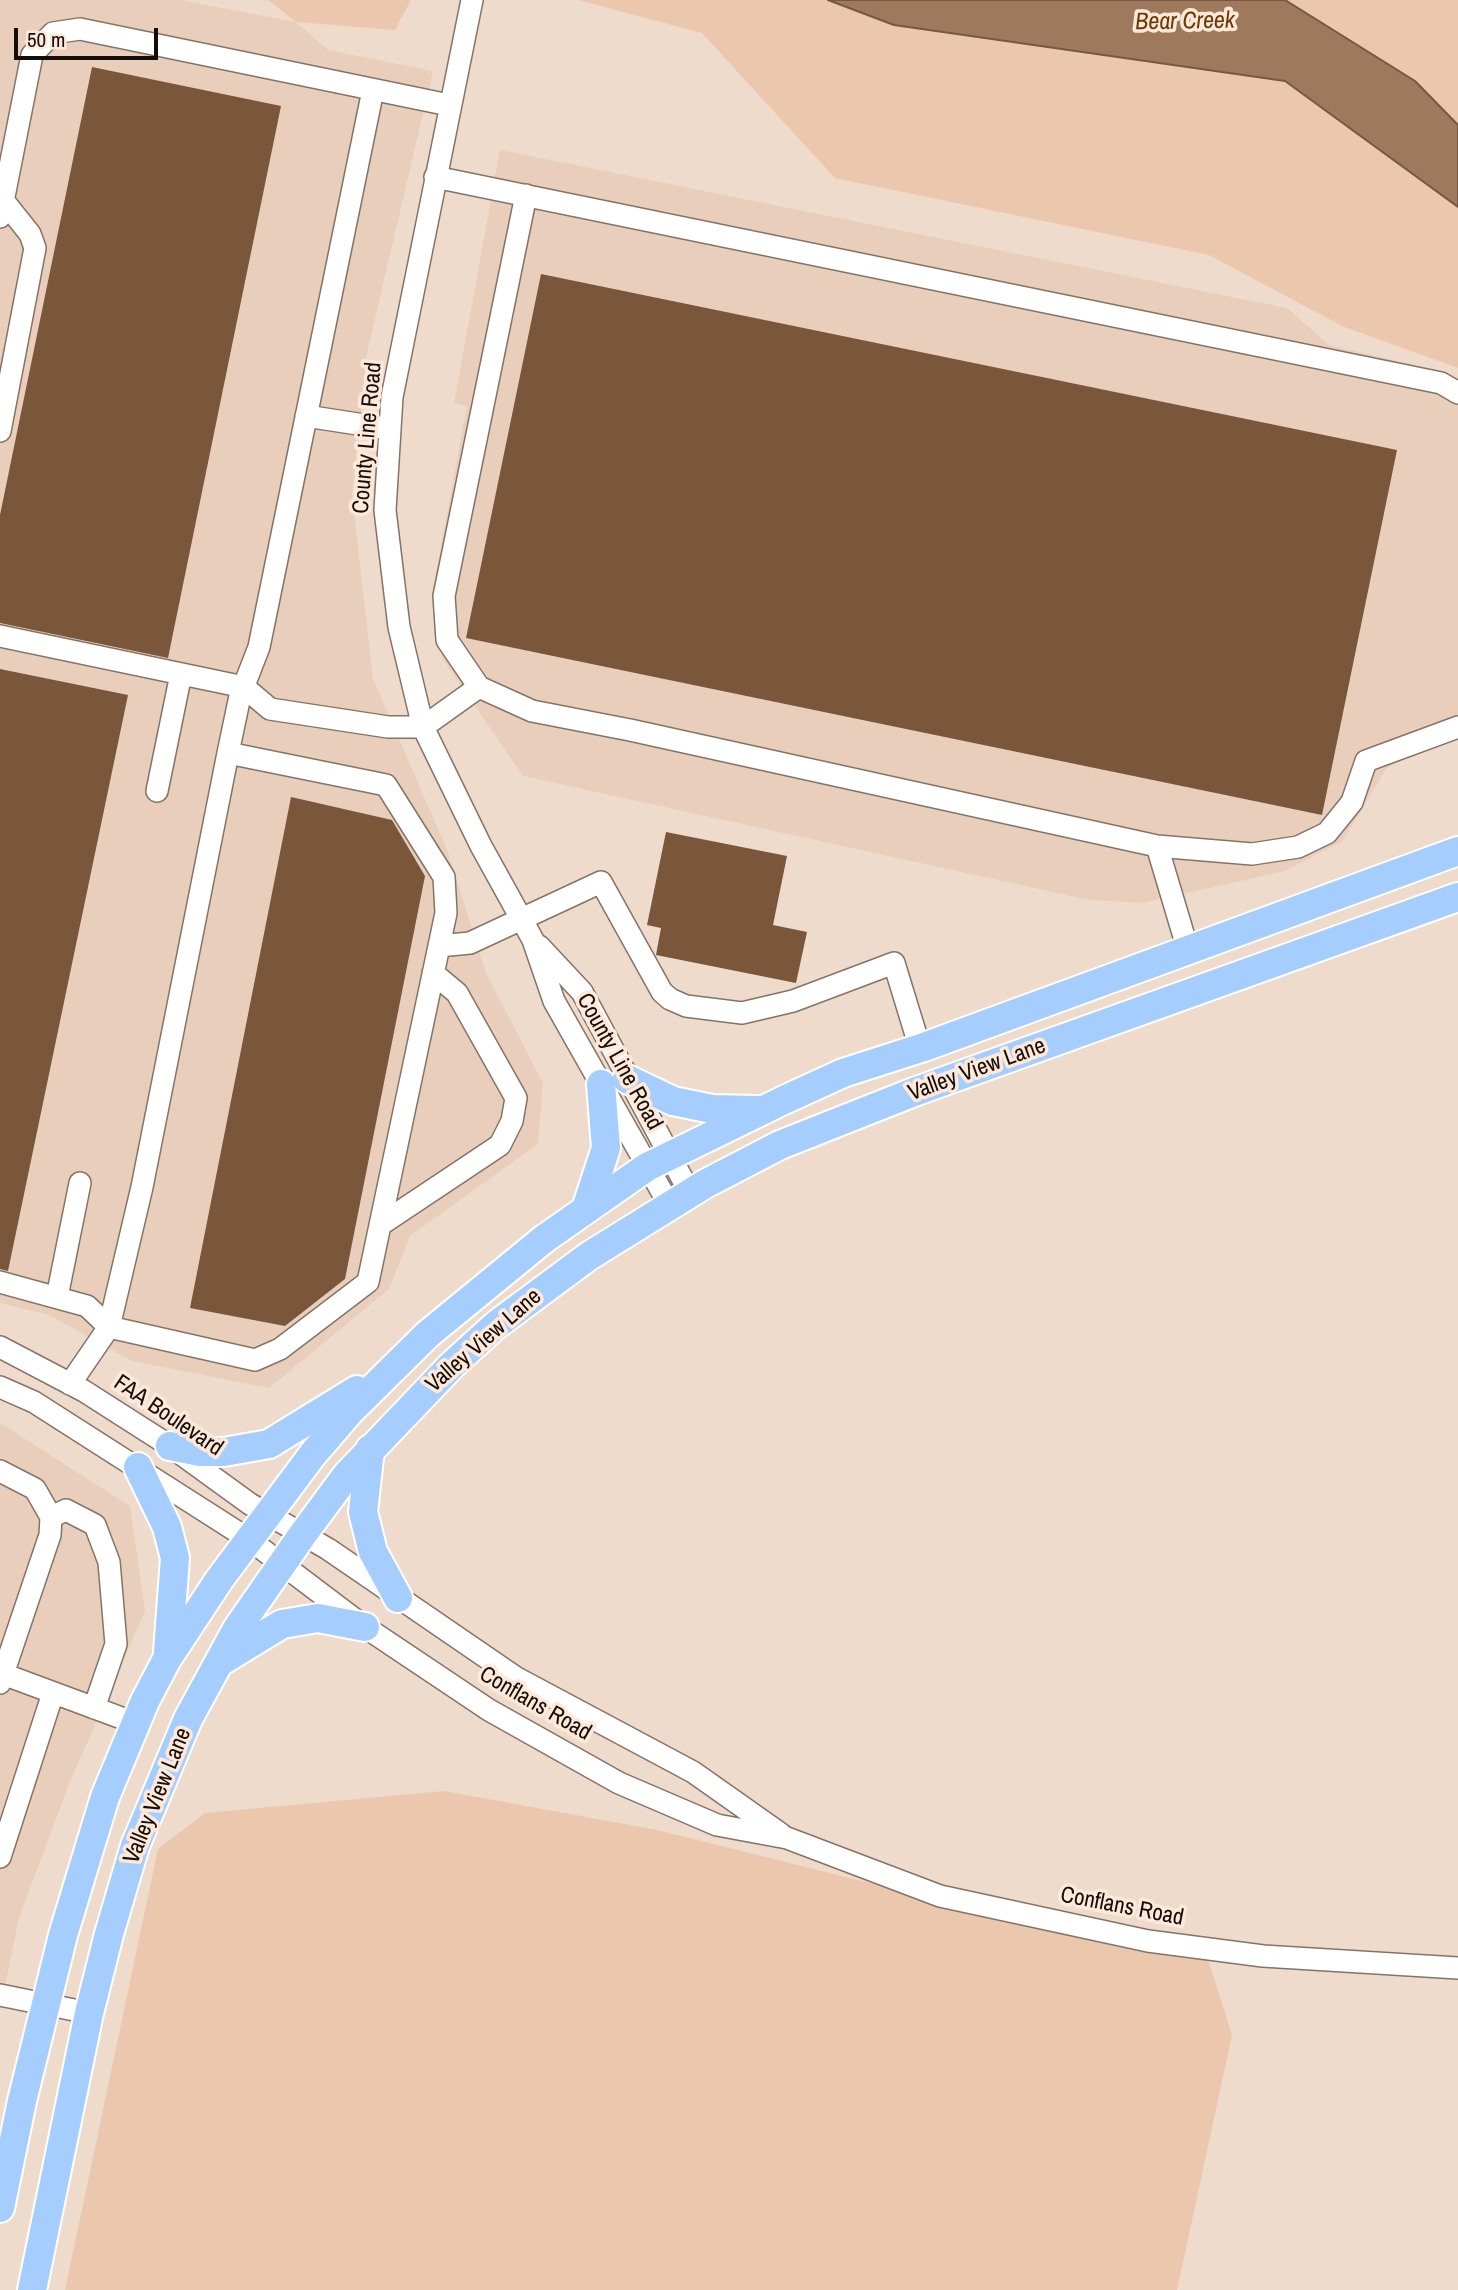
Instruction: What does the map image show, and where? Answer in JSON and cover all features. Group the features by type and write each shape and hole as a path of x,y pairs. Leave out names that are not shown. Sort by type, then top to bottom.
{"main road":[{"name":"Valley View Lane","path":"0,2208 22,2101 64,1935 105,1797 135,1723 167,1659 219,1580 321,1445 392,1368 507,1268 586,1209 658,1162 763,1110 843,1073 920,1048 1458,851"},
{"name":"Valley View Lane","path":"32,2290 89,2013 135,1846 188,1719 218,1664 303,1534 370,1449 443,1373 496,1325 589,1256 680,1199 780,1145 841,1120 1458,897"},
{"path":"1188,950 1205,987"},
{"path":"586,1209 606,1148 614,1082 673,1101 712,1109 763,1110"},
{"path":"170,1446 200,1452 224,1452 269,1444 392,1368"},
{"path":"370,1449 363,1512 373,1552 398,1598"},
{"path":"138,1467 167,1527 175,1558 167,1659"},
{"path":"218,1664 282,1624 318,1618 365,1627"}],"street":[{"name":"County Line Road","path":"472,1 392,397 385,510 399,627 423,727 481,846 533,940 582,992 614,1082 680,1199"},
{"path":"0,432 35,248 30,234 2,209 32,55 53,33 80,29 449,106"},
{"path":"70,1384 109,1327 142,1187 228,753 244,687 260,647 373,90"},
{"path":"435,177 1441,383 1458,393"},
{"path":"526,195 444,597 447,640 479,687 532,712 631,730 1157,846 1252,854 1298,847 1327,833 1352,802 1366,761 1458,727"},
{"path":"306,416 390,429"},
{"path":"0,636 244,687 270,709 388,727 423,727 479,687"},
{"path":"157,791 181,674"},
{"path":"0,1282 87,1306 109,1327 254,1360 280,1349 368,1282 446,913 444,877 386,785 228,753"},
{"path":"1157,846 1188,950"},
{"path":"439,946 470,943 601,882 662,992 686,1006 742,1013 793,1002 894,963 920,1048"},
{"path":"380,1225 499,1145 512,1121 516,1098 457,993 433,973"},
{"path":"57,1297 80,1183"},
{"name":"FAA Boulevard","path":"0,1347 70,1384 170,1446 250,1504 303,1534"},
{"path":"0,1387 34,1402 138,1467 250,1540 281,1564"},
{"path":"0,1471 35,1489 51,1517 50,1535 2,1679 53,1693 135,1723"},
{"path":"51,1517 66,1510 95,1525 109,1562 116,1644 94,1708"},
{"name":"Conflans Road","path":"303,1534 515,1677 693,1772 787,1838"},
{"name":"Conflans Road","path":"281,1564 365,1627 489,1710 619,1783 717,1825 787,1838 940,1896 1148,1941 1263,1956 1458,1968"},
{"path":"0,1857 53,1693"},
{"path":"0,1995 89,2013"}],"shaded area":[{"path":"0,0 180,0 296,22 328,50 433,71 367,353 352,494 373,679 448,852 486,973 543,1083 538,1144 410,1236 389,1289 269,1388 132,1361 49,1315 0,1303"},
{"path":"268,0 411,0 395,30 296,22"},
{"path":"578,0 1458,0 1458,368 1342,326 1209,255 835,178 702,33"},
{"path":"500,150 1287,308 1329,345 1427,368 1458,385 1458,737 1407,756 1386,769 1343,841 1285,871 1143,903 1089,900 523,776 442,658 432,595 467,406 454,403"},
{"path":"0,1423 130,1506 145,1611 69,1784 19,1918 0,2010"},
{"path":"444,1791 657,1830 930,1898 1206,1953 1232,2035 1177,2290 65,2290 158,1849 205,1813"}],"water":[{"name":"Bear Creek","path":"828,0 1285,0 1415,81 1458,125 1458,207 1285,81 894,25"}],"building":[{"path":"92,67 281,106 168,658 0,623 0,515"},
{"path":"541,274 1397,450 1322,815 466,638"},
{"path":"0,669 128,695 8,1271 0,1269"},
{"path":"291,797 392,820 425,876 345,1279 285,1326 190,1308"},
{"path":"666,832 787,856 773,925 807,932 796,983 656,955 661,928 647,925"}]}
